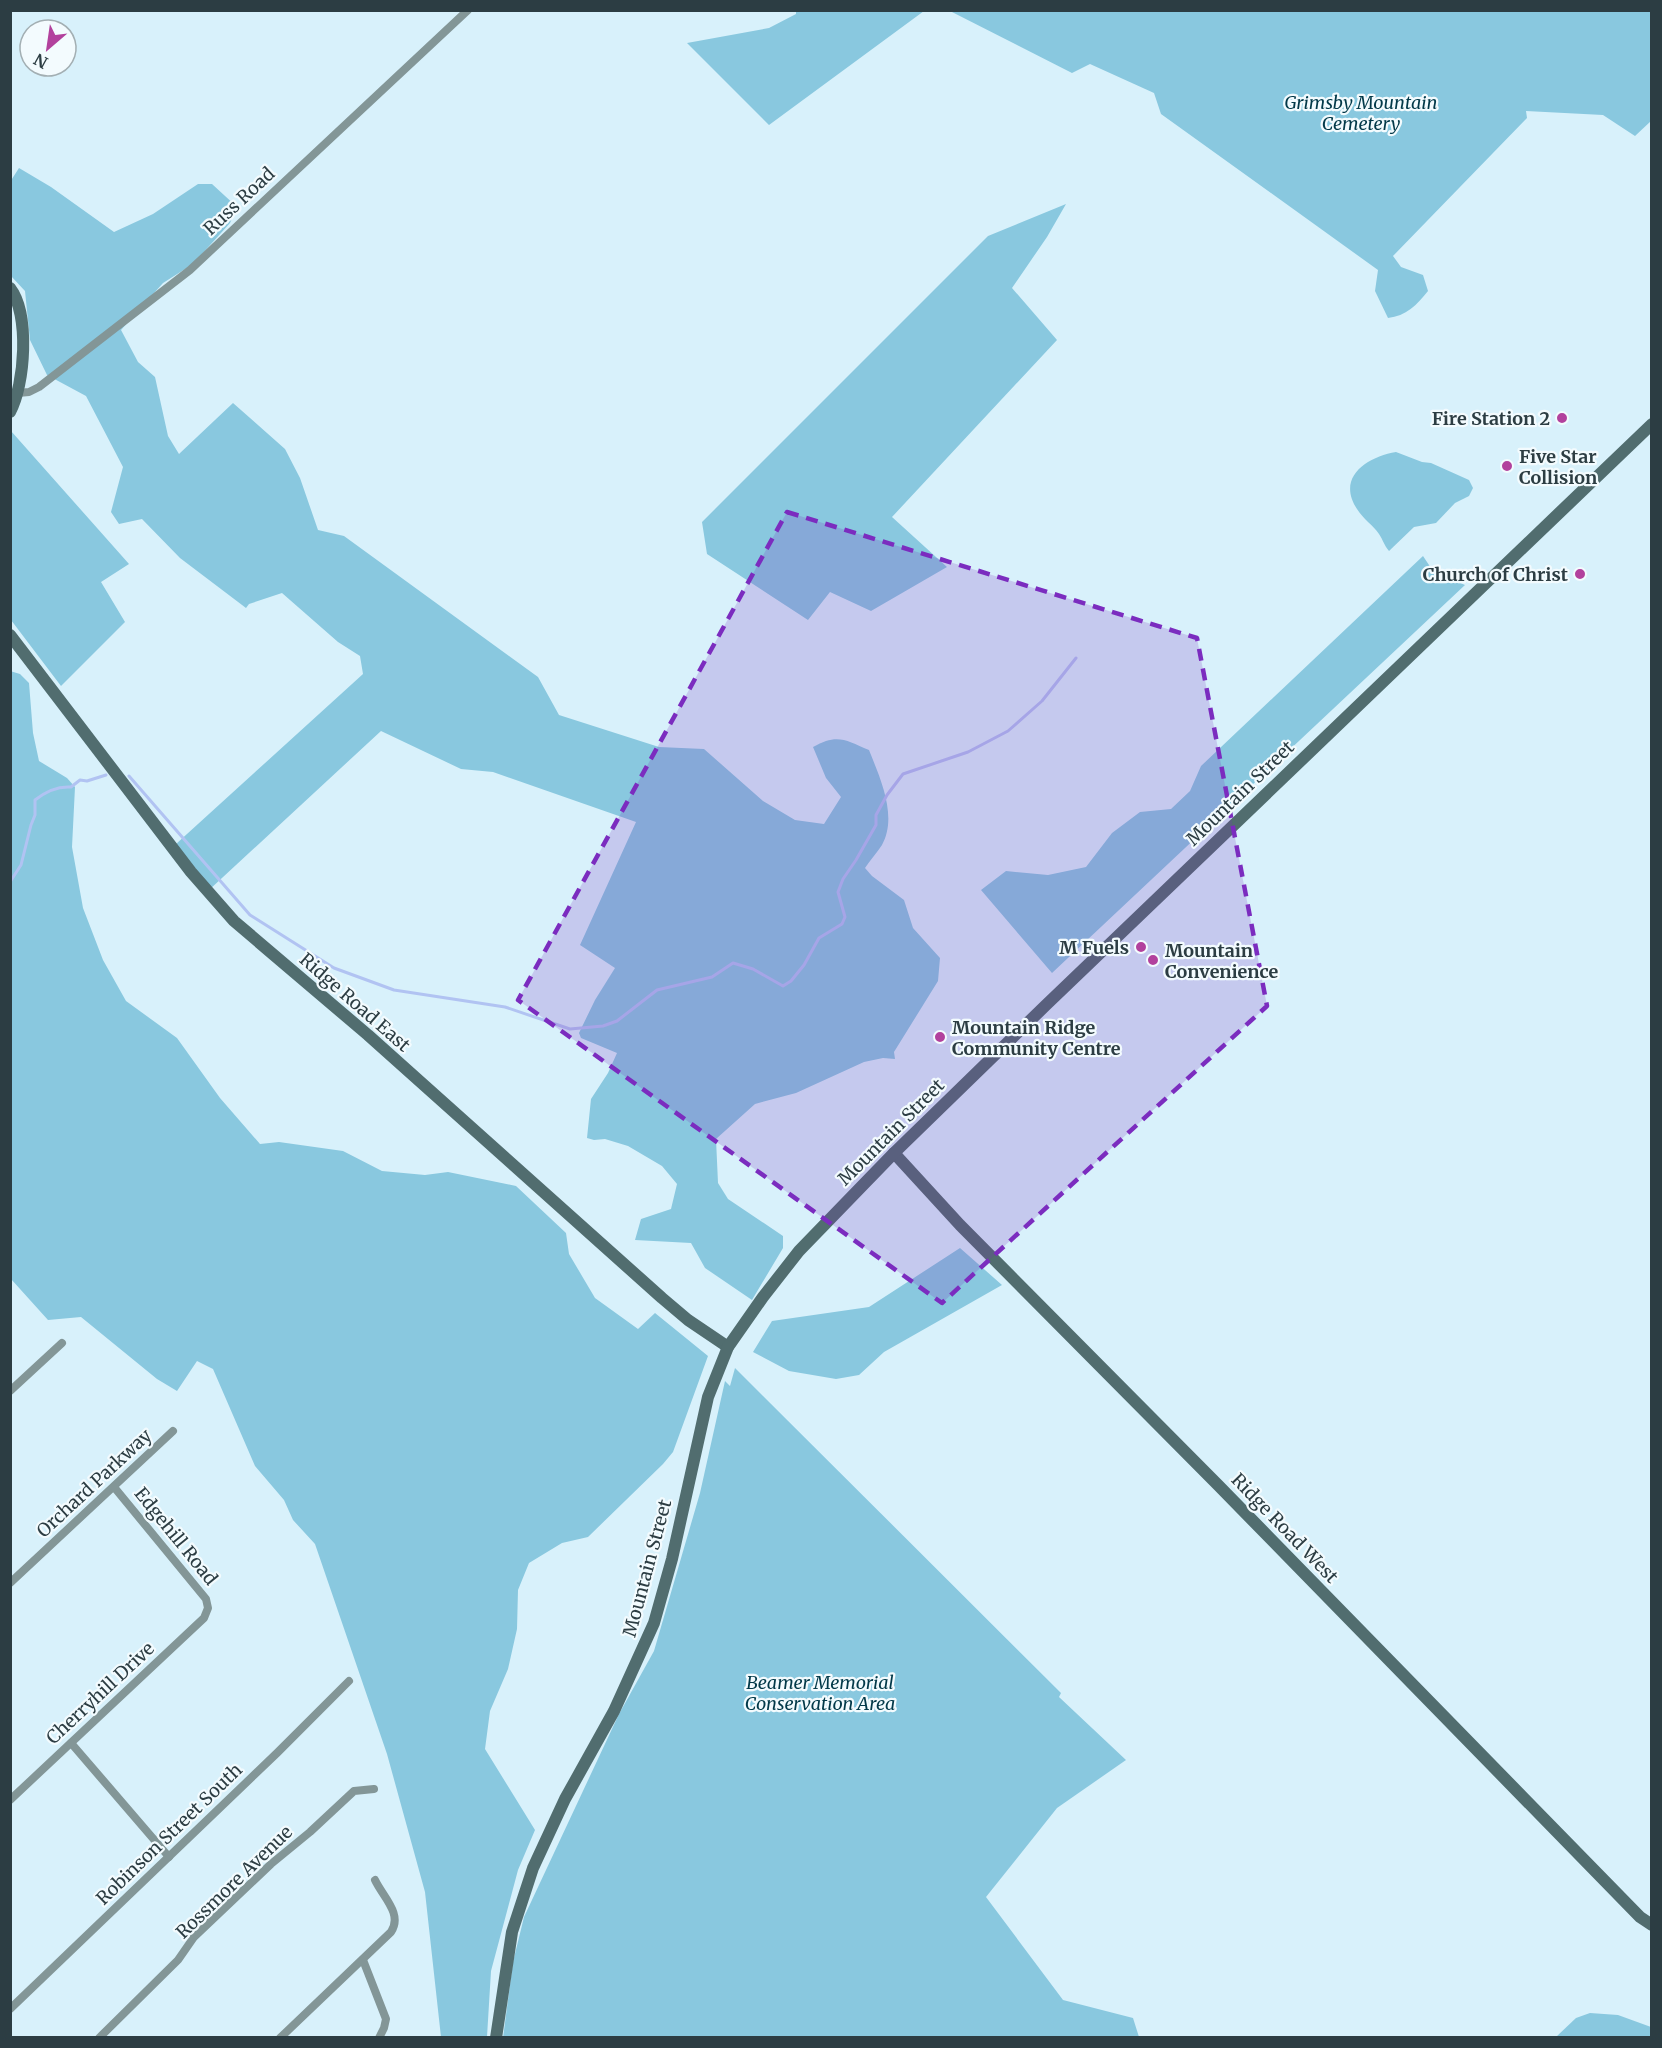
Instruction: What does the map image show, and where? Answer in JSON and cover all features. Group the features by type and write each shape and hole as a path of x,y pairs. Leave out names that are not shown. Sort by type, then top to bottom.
{"main road":[{"path":"10,288 20,310 23,354 18,393 10,412"},
{"name":"Mountain Street","path":"496,2037 512,1932 533,1868 566,1798 614,1711 654,1623 672,1559 708,1396 728,1347 763,1297 799,1251 894,1153 1652,424"},
{"name":"Ridge Road East","path":"10,635 191,872 234,921 368,1035 662,1298 688,1320 728,1347"},
{"name":"Ridge Road West","path":"894,1153 960,1225 1640,1917 1652,1925"}],"street":[{"name":"Russ Road","path":"18,393 39,387 190,270 468,10"},
{"path":"10,1391 62,1343"},
{"name":"Orchard Parkway","path":"10,1583 173,1431"},
{"name":"Edgehill Road","path":"114,1487 206,1599 208,1608"},
{"name":"Cherryhill Drive","path":"10,1800 204,1618 208,1608"},
{"name":"Robinson Street South","path":"10,2009 278,1753 349,1681"},
{"path":"71,1743 169,1857"},
{"name":"Rossmore Avenue","path":"99,2037 178,1960 194,1937 271,1864 354,1791 374,1789"},
{"path":"280,2037 363,1960 396,1925 396,1915 375,1880"},
{"path":"363,1960 387,2019 379,2037"}],"highlighted area":[{"path":"787,512 1197,638 1267,1006 942,1303 518,1000"}],"green space":[{"path":"796,10 924,11 769,125 687,43 769,28 796,14"},
{"name":"Grimsby Mountain Cemetery","path":"950,11 1651,11 1651,121 1635,136 1603,115 1526,111 1527,118 1393,256 1401,267 1423,275 1428,291 1411,309 1388,318 1375,291 1378,270 1161,114 1154,93 1090,64 1072,73"},
{"path":"19,168 51,187 114,232 153,214 198,184 212,184 237,207 230,223 193,264 163,283 121,330 138,362 155,377 168,436 179,454 233,403 285,449 300,478 318,530 344,536 538,677 559,715 659,747 704,749 763,801 795,820 824,824 841,797 826,778 813,747 835,739 848,741 869,750 886,797 888,822 882,845 865,868 904,900 913,928 940,958 938,981 894,1052 895,1059 883,1058 864,1062 796,1093 755,1104 716,1139 718,1183 728,1199 783,1236 783,1248 752,1300 705,1268 691,1243 635,1240 641,1219 671,1209 677,1184 662,1166 628,1146 605,1139 587,1138 591,1099 608,1073 617,1053 581,1038 579,1033 595,1000 615,968 580,945 636,822 493,772 461,769 381,731 209,890 176,844 363,674 360,656 338,642 282,593 249,604 246,608 180,558 142,519 119,524 111,512 123,467 86,396 47,375 30,340 25,291 11,276 10,182"},
{"path":"1066,204 1047,237 1012,288 1057,340 892,517 947,567 871,611 830,592 808,620 707,554 702,522 988,236"},
{"path":"11,431 129,564 101,582 125,622 61,686 11,620"},
{"path":"1396,452 1431,463 1469,480 1473,488 1469,496 1455,503 1436,523 1414,527 1389,551 1377,531 1357,509 1351,498 1350,487 1352,478 1365,464"},
{"path":"1423,556 1433,571 1465,585 1052,973 981,890 1006,871 1048,875 1086,867 1112,833 1140,812 1171,809 1190,791 1201,766"},
{"path":"10,671 20,674 29,683 33,733 39,761 67,778 75,787 72,847 83,908 103,960 126,1001 177,1038 220,1098 260,1144 279,1142 343,1151 382,1171 425,1175 448,1172 516,1186 566,1233 569,1254 595,1298 638,1329 655,1313 708,1356 673,1452 588,1537 562,1543 529,1563 518,1590 517,1629 508,1669 490,1711 485,1749 535,1830 518,1870 491,1971 487,2037 441,2037 425,1892 387,1754 315,1544 293,1520 284,1500 255,1466 213,1369 197,1361 177,1391 157,1379 81,1317 48,1320 11,1279"},
{"path":"960,1248 1002,1285 884,1352 859,1375 836,1379 789,1371 753,1352 772,1321 869,1307"},
{"name":"Beamer Memorial Conservation Area","path":"735,1368 1061,1693 1059,1697 1126,1760 1057,1808 986,1897 1063,2000 1133,2018 1139,2037 503,2038 513,1962 524,1917 619,1714 654,1651 700,1493 725,1381 730,1386"},
{"path":"1590,2013 1618,2015 1651,2027 1651,2037 1556,2037 1576,2018"}],"waterway":[{"path":"129,776 250,915 334,968 394,990 505,1007 570,1029 603,1026 617,1021 657,990 712,977 733,963 753,969 783,986 791,981 804,965 819,938 842,924 845,917 838,892 843,879 876,825 876,815 887,795 903,774 968,752 1008,731 1042,701 1076,658"},
{"path":"10,882 21,865 35,815 35,800 51,790 71,787 80,780 87,781 106,775"}],"place":[{"name":"Fire Station 2","path":"1562,418"},
{"name":"Five Star Collision","path":"1507,466"},
{"name":"Church of Christ","path":"1580,574"},
{"name":"M Fuels","path":"1141,947"},
{"name":"Mountain Convenience","path":"1153,960"},
{"name":"Mountain Ridge Community Centre","path":"940,1037"}]}
